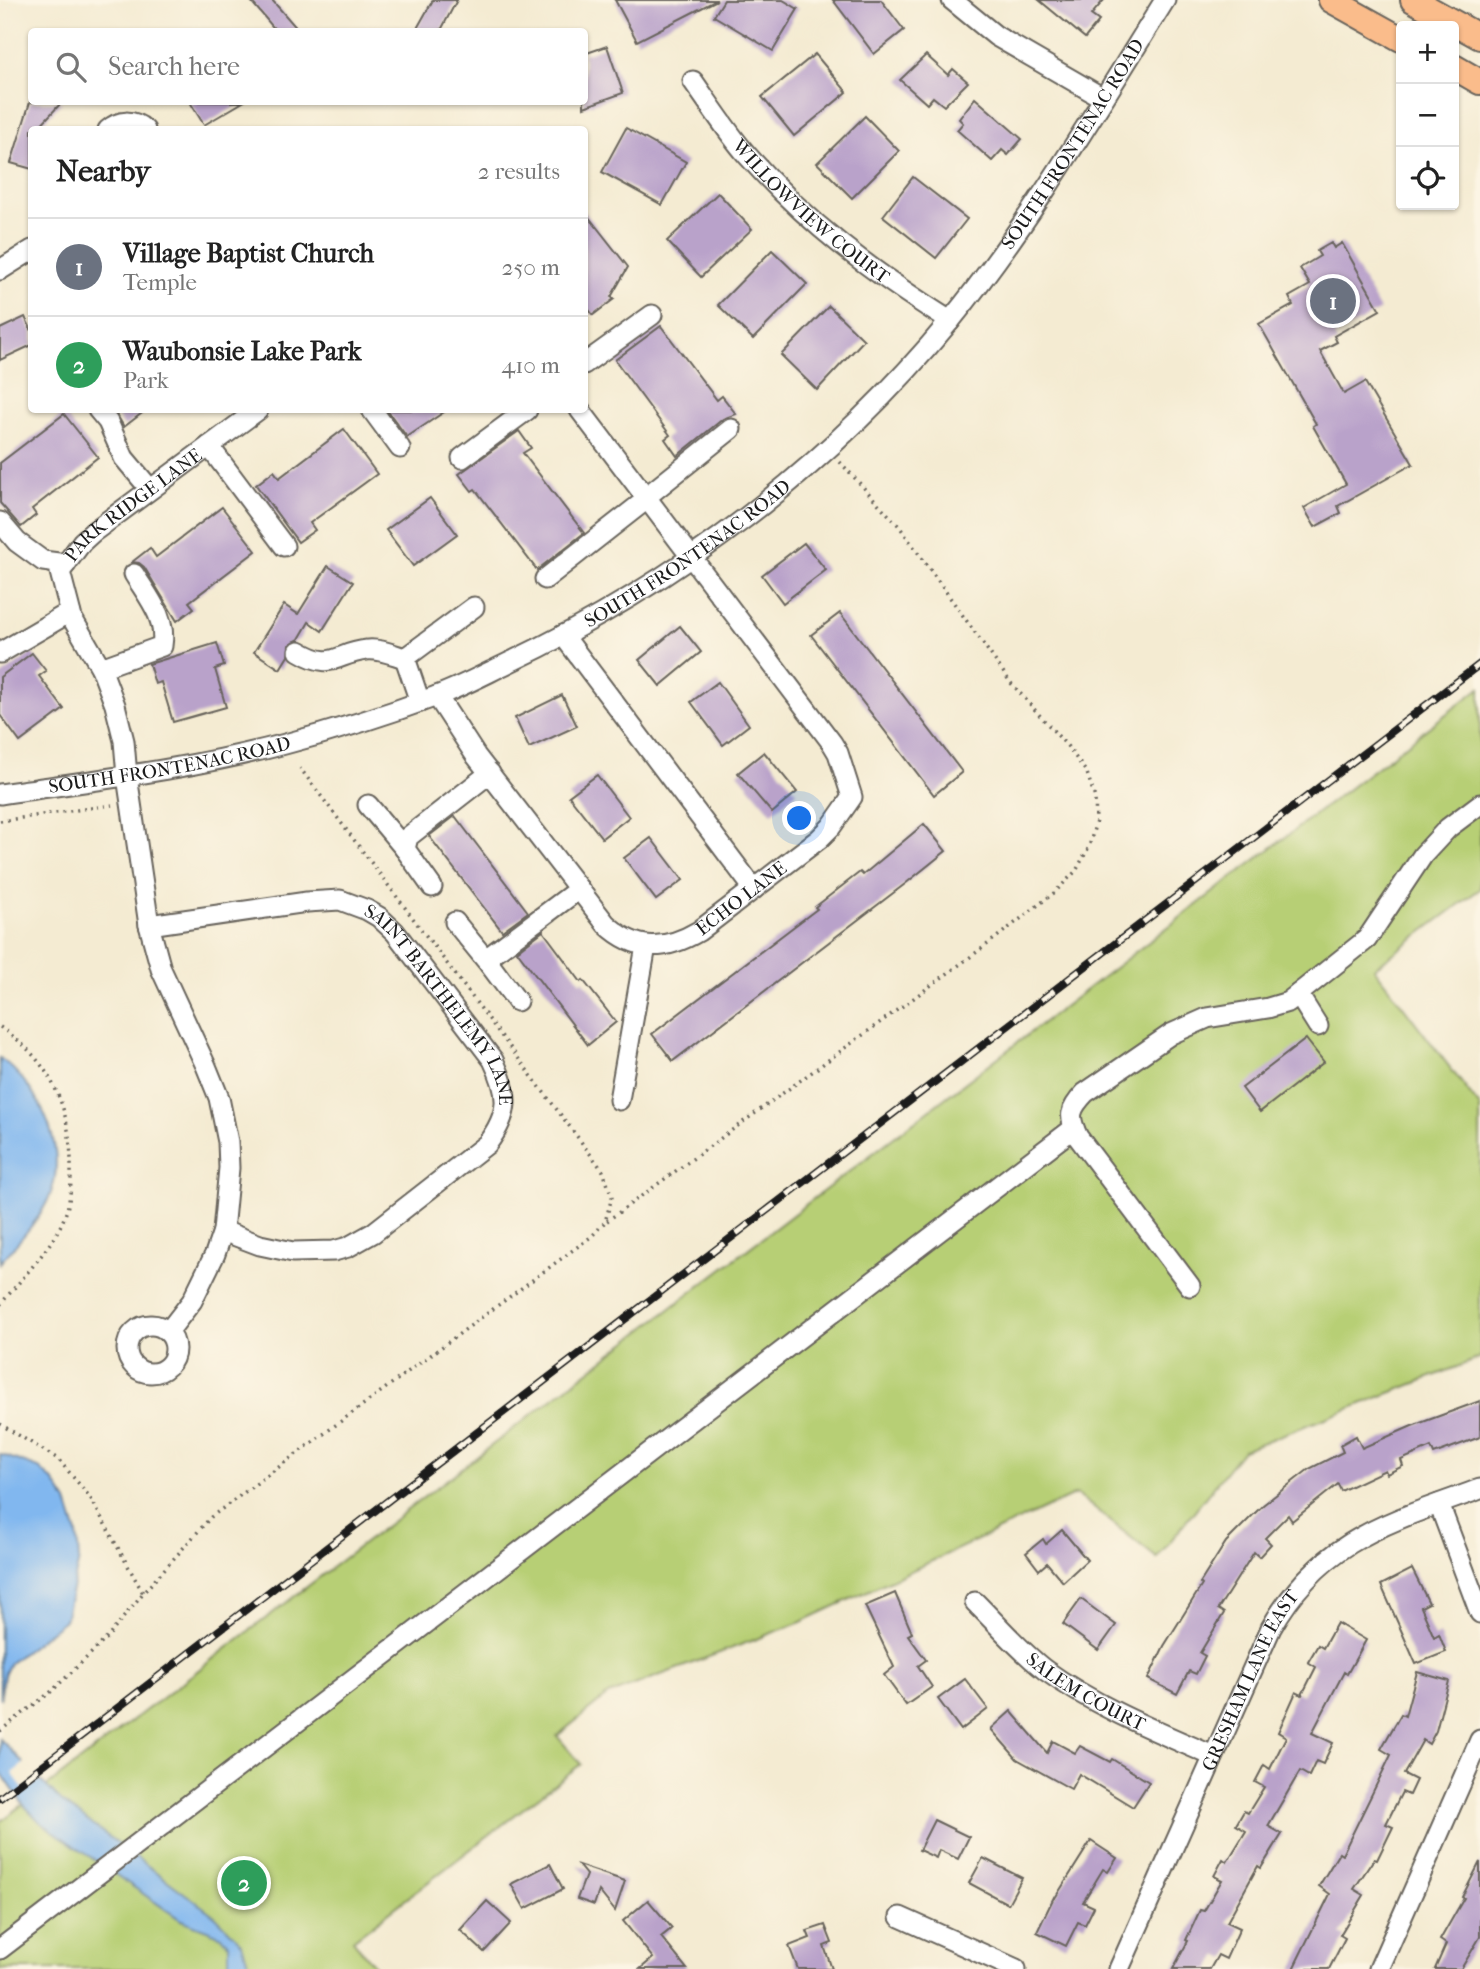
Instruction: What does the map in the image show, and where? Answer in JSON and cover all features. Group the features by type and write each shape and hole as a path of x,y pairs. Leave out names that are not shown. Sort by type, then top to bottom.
{"main road":[{"path":"1331,0 1396,36"},
{"path":"1412,0 1480,37"},
{"path":"1459,70 1480,82"}],"street":[{"path":"952,0 996,36 1103,98"},
{"name":"SOUTH FRONTENAC ROAD","path":"0,794 162,771 285,744 429,699 563,635 691,558 767,501 827,449 950,321 1018,228 1165,0"},
{"name":"WILLOWVIEW COURT","path":"693,80 745,153 797,208 867,267 950,321"},
{"path":"114,126 121,122 132,122 138,126"},
{"path":"0,270 28,252"},
{"path":"588,361 652,315"},
{"path":"100,413 108,422 124,458 150,489"},
{"name":"PARK RIDGE LANE","path":"168,1332 192,1301 223,1231 229,1168 224,1117 206,1066 161,969 149,925 124,741 115,705 101,668 70,612 60,572 82,542 93,532 254,413"},
{"path":"374,413 400,448"},
{"path":"462,458 523,413"},
{"path":"582,413 691,558"},
{"path":"545,579 732,429"},
{"path":"209,446 284,546"},
{"path":"0,522 17,542 43,561 66,564"},
{"name":"ECHO LANE","path":"646,946 666,946 685,939 819,839 831,828 852,797 838,753 832,743 691,558"},
{"path":"101,668 162,646 164,634 160,616 134,574"},
{"path":"405,658 474,607"},
{"path":"0,653 70,612"},
{"path":"563,635 754,889"},
{"path":"299,651 315,661 332,661 368,649 405,658 429,699 613,930 646,946 619,1100"},
{"path":"405,849 408,837 490,774"},
{"path":"1190,1286 1074,1128 1070,1121 1073,1105 1085,1093 1171,1034 1207,1018 1268,1009 1288,1002 1367,939 1423,855 1448,828 1480,804"},
{"path":"368,806 405,849 432,887"},
{"path":"490,965 491,955 496,950 579,889"},
{"name":"SAINT BARTHELEMY LANE","path":"149,925 307,902 340,900 367,910 395,932 493,1060 505,1083 506,1104 500,1126 487,1144 359,1242 334,1251 293,1252 260,1245 223,1231"},
{"path":"456,922 517,1001"},
{"path":"1298,994 1318,1026"},
{"path":"0,1949 1074,1128"},
{"name":"GRESHAM LANE EAST","path":"1119,1969 1281,1609 1328,1557 1359,1537 1480,1489"},
{"path":"1439,1504 1480,1613"},
{"name":"SALEM COURT","path":"975,1602 1026,1654 1082,1694 1213,1756"},
{"path":"1379,1969 1480,1740"},
{"path":"900,1917 1016,1969"}],"path":[{"path":"605,1223 915,998 1036,906 1076,871 1089,847 1096,821 1095,798 1087,773 1068,747 1011,683 899,526 827,449"},
{"path":"0,821 131,803"},
{"path":"0,1027 12,1034 41,1063 59,1093 70,1139 72,1192 64,1220 42,1254 0,1304"},
{"path":"0,1424 58,1459 90,1497 143,1593 98,1647 52,1691 2,1730"}],"green space":[{"path":"1480,688 1480,889 1374,968 1480,1107 1480,1358 1243,1450 1157,1558 1076,1494 801,1622 608,1695 557,1736 581,1764 353,1940 377,1969 0,1969 0,1822"}],"water":[{"path":"0,1058 28,1086 39,1104 54,1143 56,1163 54,1183 47,1202 0,1263"},
{"path":"0,1454 39,1468 54,1482 67,1502 77,1534 79,1560 65,1620 10,1663 4,1675 0,1700"},
{"path":"0,1739 62,1802 215,1916 242,1943 250,1969 232,1969 229,1963 229,1945 220,1935 181,1920 40,1822 23,1804 0,1771"}],"pier":[{"path":"26,1762 43,1778 25,1791 12,1773"}],"building":[{"path":"250,0 272,0 296,28 274,28"},
{"path":"433,0 457,0 442,28 417,28"},
{"path":"615,0 717,0 637,41"},
{"path":"724,0 783,0 798,9 773,51 714,16"},
{"path":"833,0 881,0 904,30 874,54"},
{"path":"1039,0 1104,0 1091,15 1099,21 1085,38"},
{"path":"607,46 623,93 584,107 588,105 588,53"},
{"path":"815,54 847,92 794,136 762,97"},
{"path":"926,55 948,75 953,69 968,82 944,106 933,97 927,104 900,80"},
{"path":"975,98 1022,139 1008,155 1002,150 992,161 957,130 963,123 959,119"},
{"path":"29,105 59,105 40,126 28,126 28,168 11,163"},
{"path":"192,105 238,105 204,125"},
{"path":"865,116 899,151 852,198 817,163"},
{"path":"626,128 686,162 662,205 602,172"},
{"path":"913,177 967,219 936,258 883,216"},
{"path":"718,193 752,229 701,277 667,241"},
{"path":"588,216 628,267 611,297 614,299 593,315 588,309"},
{"path":"1331,243 1334,248 1342,243 1380,310 1334,336 1337,342 1320,351 1344,394 1365,382 1413,464 1338,506 1341,513 1315,527 1304,508 1346,484 1313,426 1316,424 1259,324 1293,305 1289,297 1310,285 1300,268 1320,256 1317,251"},
{"path":"772,250 807,284 753,339 718,305"},
{"path":"829,306 864,340 817,390 781,355"},
{"path":"25,317 28,323 28,347 0,360 0,329"},
{"path":"661,326 717,400 722,396 736,414 723,419 677,456 665,439 670,435 615,360"},
{"path":"116,413 142,413 124,427"},
{"path":"389,413 443,413 407,437"},
{"path":"64,414 98,457 32,509 36,515 21,527 0,503 0,463"},
{"path":"344,429 377,474 310,523 315,530 298,542 256,485 274,471 279,478"},
{"path":"519,431 531,448 523,453 584,533 537,570 475,489 472,491 459,474"},
{"path":"430,498 457,534 413,566 386,530"},
{"path":"222,507 256,551 189,602 194,608 177,621 144,567 132,562 150,548 156,557"},
{"path":"804,543 826,570 783,603 762,575"},
{"path":"328,566 353,582 322,631 309,622 299,639 289,645 288,656 280,669 254,652 284,605 298,614"},
{"path":"840,613 962,772 934,795 811,635"},
{"path":"680,626 701,652 660,686 639,660"},
{"path":"217,643 224,666 215,669 226,707 173,722 161,682 155,684 149,664"},
{"path":"32,653 46,671 39,676 64,709 20,742 0,715 0,677"},
{"path":"718,682 749,725 723,745 691,702"},
{"path":"562,695 577,726 529,748 515,718"},
{"path":"764,752 797,792 772,813 738,773"},
{"path":"597,775 629,817 602,838 569,796"},
{"path":"455,816 528,912 502,931 429,836"},
{"path":"924,824 946,851 673,1061 652,1034 817,909 815,907 860,872 863,875"},
{"path":"651,838 683,880 656,900 624,858"},
{"path":"543,931 581,982 583,980 616,1022 588,1045 517,951"},
{"path":"1306,1039 1324,1062 1260,1112 1242,1088"},
{"path":"1480,1401 1480,1437 1434,1454 1431,1447 1401,1460 1403,1466 1387,1474 1385,1470 1341,1491 1338,1484 1292,1521 1288,1515 1265,1538 1271,1544 1259,1557 1254,1552 1218,1609 1224,1613 1200,1653 1205,1656 1196,1674 1189,1671 1177,1694 1148,1679 1164,1646 1226,1542 1263,1505 1309,1469 1343,1452 1340,1445 1356,1436 1362,1448"},
{"path":"1062,1530 1087,1560 1063,1582 1047,1563 1039,1570 1026,1553 1043,1539 1046,1544"},
{"path":"1412,1569 1429,1603 1421,1607 1434,1637 1439,1634 1446,1652 1416,1664 1381,1585"},
{"path":"895,1593 912,1633 908,1635 926,1660 918,1666 932,1687 906,1705 884,1675 894,1667 865,1606"},
{"path":"1081,1599 1116,1625 1098,1650 1063,1624"},
{"path":"1337,1623 1366,1640 1347,1674 1344,1672 1312,1733 1333,1743 1323,1764 1316,1761 1309,1776 1300,1771 1268,1826 1282,1834 1261,1868 1258,1866 1227,1922 1240,1928 1226,1959 1218,1955 1210,1969 1173,1969 1200,1910 1204,1911 1222,1880 1214,1876 1223,1859 1227,1862 1246,1831 1236,1825 1244,1811 1248,1813 1264,1787 1255,1782 1264,1765 1270,1769 1286,1737 1278,1732 1296,1692 1302,1695 1316,1667 1308,1662 1318,1645 1323,1648"},
{"path":"1417,1672 1449,1681 1436,1731 1429,1744 1423,1740 1404,1774 1416,1780 1409,1795 1402,1792 1386,1824 1393,1827 1377,1860 1374,1859 1354,1889 1364,1895 1340,1935 1345,1938 1329,1969 1293,1969 1330,1894 1319,1886 1339,1853 1342,1855 1391,1755 1381,1749 1401,1714 1405,1716"},
{"path":"965,1679 988,1709 961,1730 938,1699"},
{"path":"1011,1711 1047,1753 1053,1741 1075,1753 1080,1746 1110,1762 1112,1759 1149,1782 1133,1807 1079,1774 1071,1789 1017,1759 991,1729"},
{"path":"934,1820 969,1837 958,1859 939,1850 936,1858 919,1850"},
{"path":"1091,1841 1117,1858 1108,1872 1103,1869 1083,1902 1094,1907 1085,1925 1078,1922 1066,1946 1037,1932 1054,1897"},
{"path":"983,1858 1022,1878 1008,1904 969,1883"},
{"path":"1480,1862 1480,1937 1461,1969 1435,1969 1446,1944 1440,1940 1464,1898 1462,1897"},
{"path":"550,1864 563,1889 525,1909 511,1884"},
{"path":"578,1865 625,1881 615,1911 599,1891 594,1905 577,1899 586,1875"},
{"path":"648,1900 672,1928 661,1937 687,1969 640,1969 653,1958 623,1921"},
{"path":"487,1901 511,1923 484,1952 460,1930"},
{"path":"825,1925 832,1943 824,1946 832,1969 798,1969 789,1946 810,1938 807,1931"}],"railway":[{"path":"0,1798 1480,664"}],"place":[{"name":"Village Baptist Church","path":"1333,301"},
{"name":"Waubonsie Lake Park","path":"244,1883"}]}
